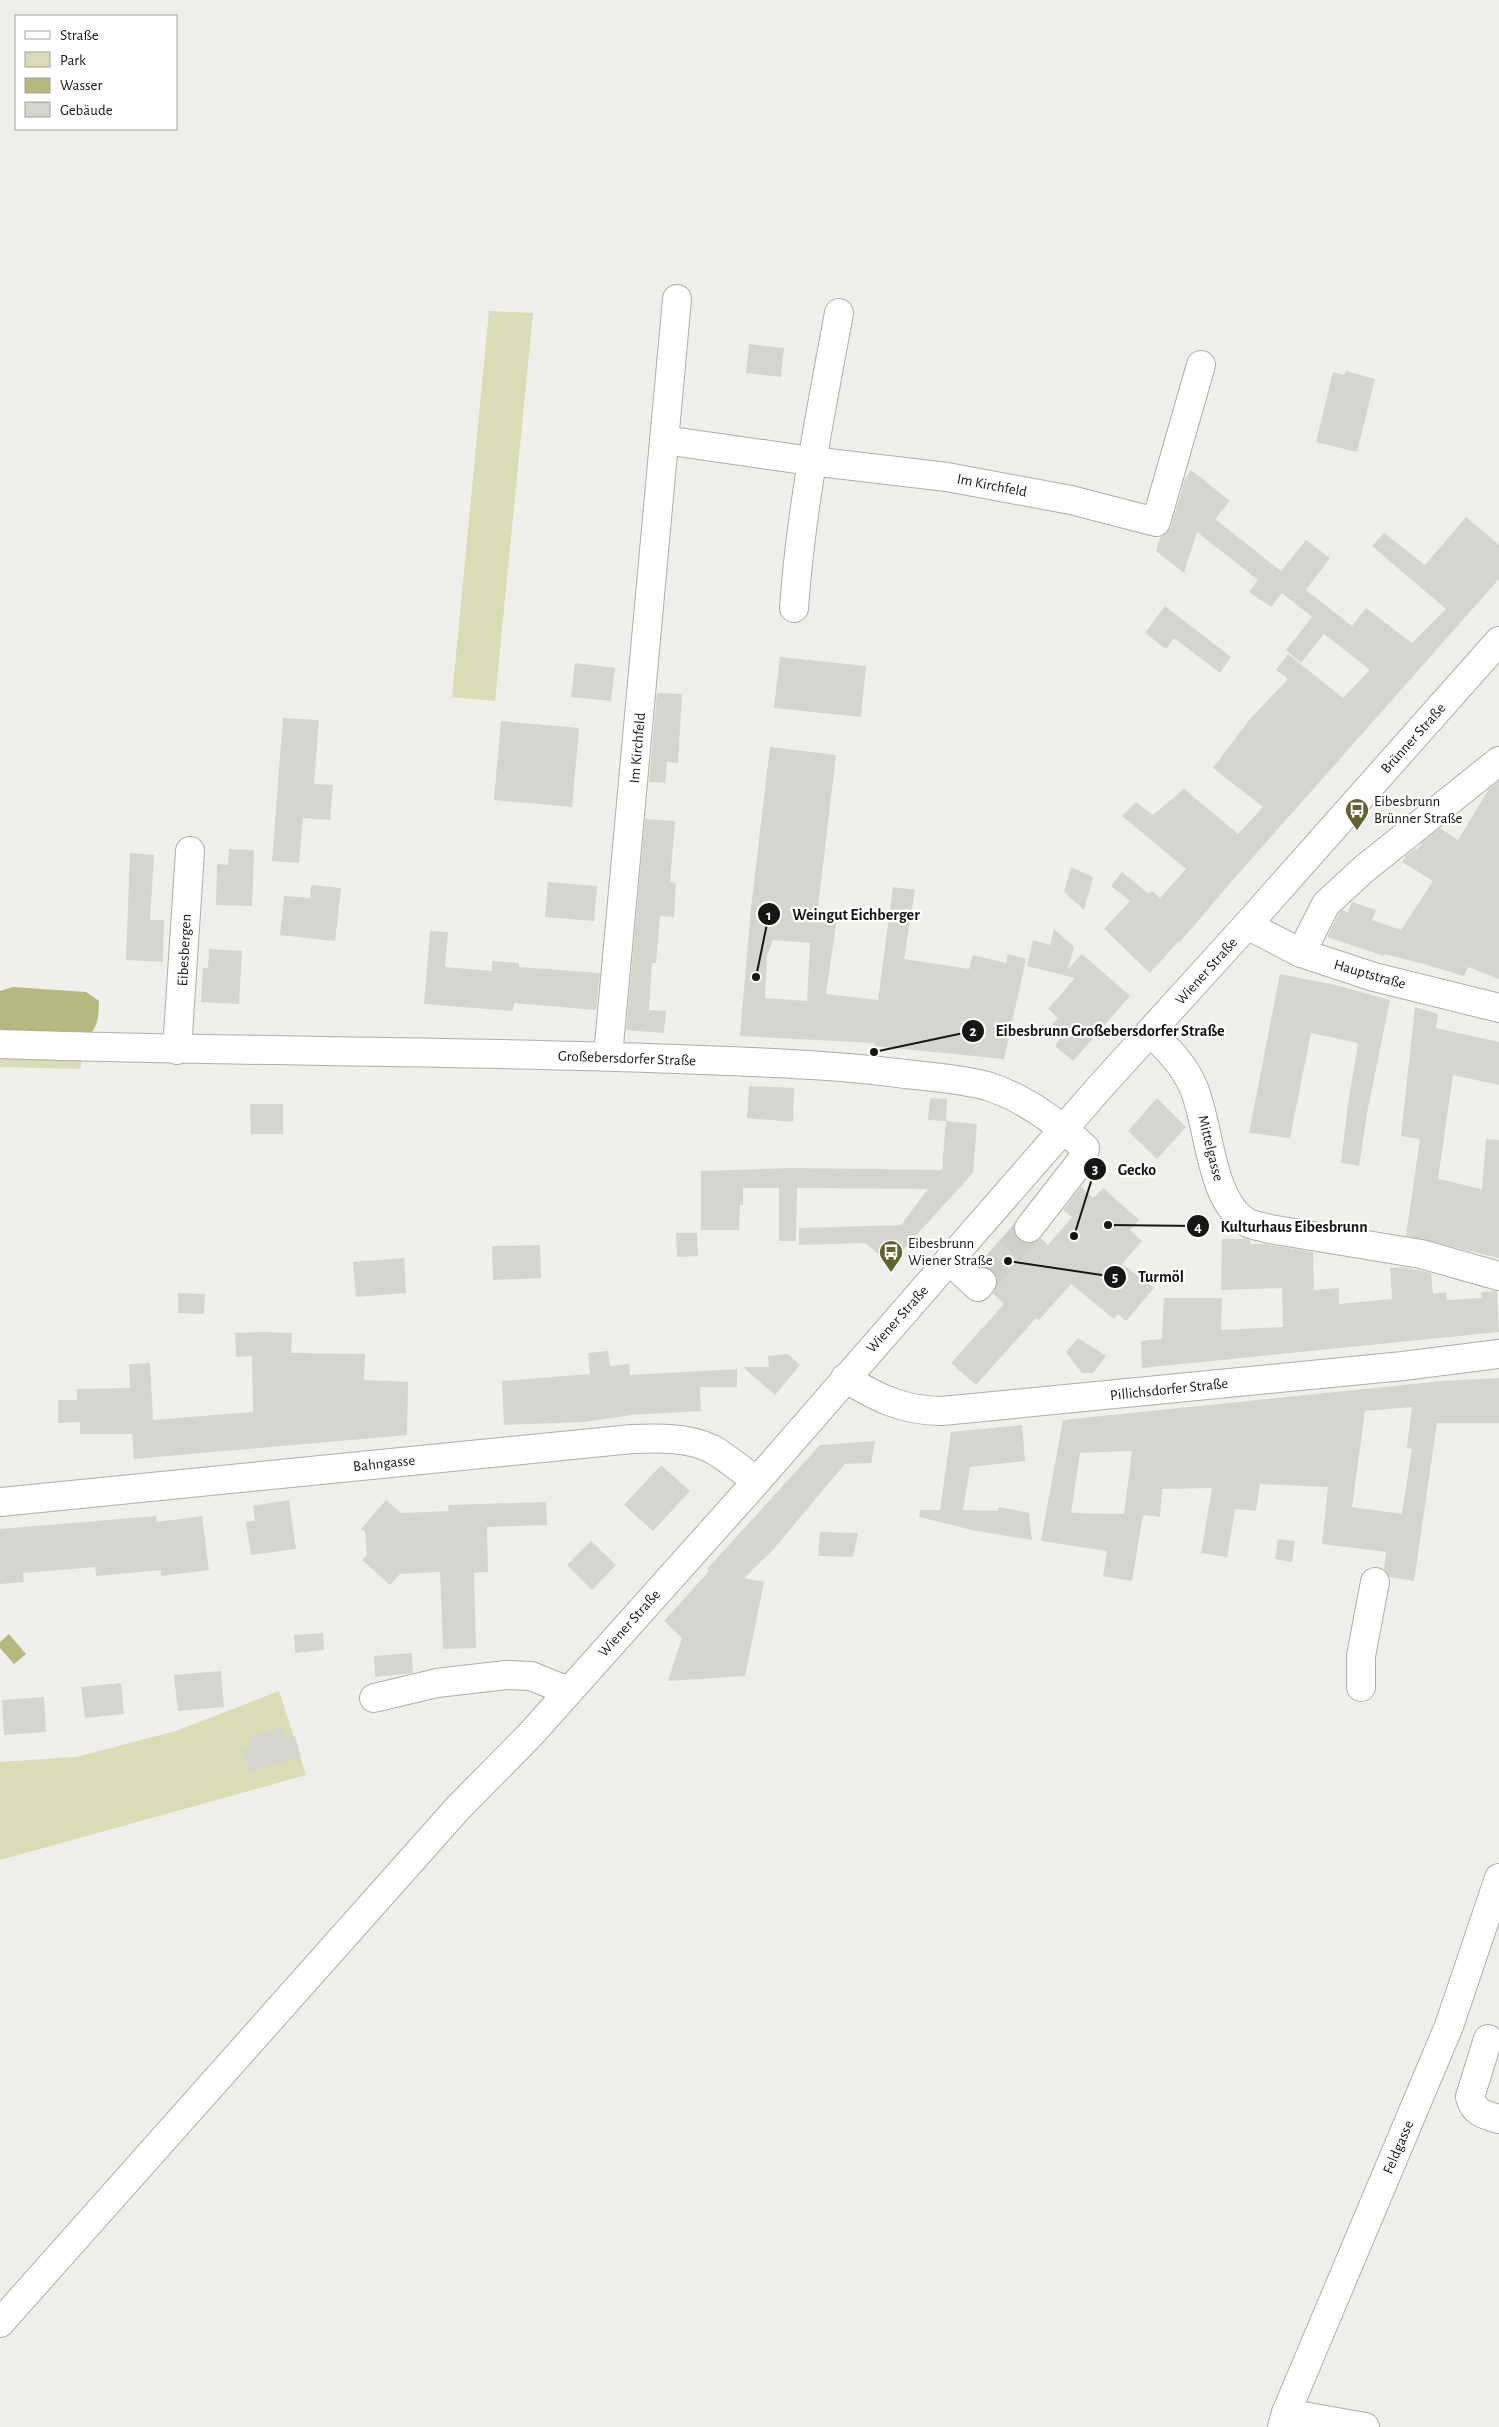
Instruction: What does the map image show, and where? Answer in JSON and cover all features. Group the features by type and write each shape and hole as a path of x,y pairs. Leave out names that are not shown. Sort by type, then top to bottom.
{"street":[{"name":"Im Kirchfeld","path":"608,1056 677,299"},
{"path":"794,608 798,555 811,461 839,312"},
{"name":"Im Kirchfeld","path":"664,440 811,461 947,477 1071,500 1156,522 1201,365"},
{"name":"Brünner Straße","path":"1247,925 1499,641"},
{"path":"1301,953 1326,904 1364,869 1499,761"},
{"name":"Eibesbergen","path":"178,1050 190,851"},
{"name":"Hauptstraße","path":"1247,925 1301,953 1374,977 1499,1008"},
{"name":"Wiener Straße","path":"0,2323 412,1860 568,1691 757,1481 949,1260 1071,1137 1150,1032 1247,925"},
{"name":"Mittelgasse","path":"1150,1032 1171,1052 1194,1087 1222,1191 1234,1211 1248,1223 1270,1229 1421,1254 1499,1276"},
{"name":"Großebersdorfer Straße","path":"0,1044 178,1050 608,1056 871,1070 966,1081 988,1087 1030,1105 1071,1137"},
{"path":"1029,1228 1082,1160 1085,1148 1071,1137"},
{"path":"949,1260 978,1287 982,1282"},
{"name":"Pillichsdorfer Straße","path":"845,1378 871,1395 893,1404 921,1411 942,1411 1403,1366 1499,1354"},
{"name":"Bahngasse","path":"0,1502 641,1438 658,1438 698,1444 713,1450 757,1481"},
{"path":"1361,1687 1362,1656 1376,1582"},
{"path":"374,1698 437,1683 506,1675 531,1676 568,1691"},
{"name":"Feldgasse","path":"1284,2420 1449,2026 1499,1878"},
{"path":"1449,2026 1494,2039 1470,2097 1472,2106 1479,2113 1499,2119"},
{"path":"1284,2420 1365,2427"}],"green space":[{"path":"489,311 533,313 495,701 452,697"},
{"path":"0,1056 82,1060 80,1069 0,1067"},
{"path":"279,1691 306,1775 0,1860 0,1762 76,1757 176,1731"}],"water":[{"path":"13,987 86,992 99,1001 98,1016 94,1030 87,1037 0,1032 0,991"},
{"path":"9,1634 26,1654 14,1664 0,1648 0,1642"}],"building":[{"path":"749,344 784,348 781,377 746,373"},
{"path":"1346,371 1375,379 1357,452 1316,442 1333,372 1344,375"},
{"path":"1191,470 1230,501 1215,519 1281,571 1306,540 1330,558 1306,590 1352,626 1366,608 1412,643 1446,609 1372,546 1384,533 1425,565 1466,517 1499,545 1499,579 1180,942 1150,973 1104,929 1130,901 1111,886 1122,872 1149,894 1152,891 1160,898 1186,869 1122,816 1136,802 1153,815 1184,789 1238,834 1263,807 1213,768 1250,719 1287,680 1276,670 1288,654 1343,698 1370,670 1324,634 1301,663 1286,650 1312,617 1282,593 1271,607 1249,592 1258,580 1197,532 1184,573 1156,551 1160,537 1167,533 1171,526 1185,479"},
{"path":"1165,606 1231,657 1220,673 1174,638 1166,649 1145,633"},
{"path":"780,657 866,666 861,717 774,708"},
{"path":"575,663 615,668 611,701 571,697"},
{"path":"657,693 682,694 678,763 667,762 665,783 649,782"},
{"path":"283,718 319,720 314,784 333,785 330,820 303,818 299,863 272,861"},
{"path":"501,721 579,728 572,807 494,800"},
{"path":"770,747 836,755 817,916 837,918 826,994 878,1000 893,887 915,890 904,959 969,969 973,955 1006,963 1008,954 1026,959 1004,1059 874,1046 875,1043 740,1036 751,908","holes":["773,940 810,943 807,1001 765,998 767,955"]},
{"path":"1499,781 1499,979 1468,967 1464,976 1384,954 1384,956 1327,937 1339,914 1342,910 1348,912 1352,902 1376,910 1372,920 1401,930 1433,881 1402,862 1406,856 1415,848 1417,850 1422,842 1440,828 1458,840 1489,789"},
{"path":"645,819 675,821 670,882 676,883 674,917 660,916 656,963 652,963 649,1010 666,1011 664,1033 626,1030"},
{"path":"229,849 254,850 252,906 216,905 217,864 228,865"},
{"path":"130,853 154,855 150,920 164,920 163,962 126,960"},
{"path":"1071,867 1093,877 1084,910 1064,892"},
{"path":"548,882 597,886 594,921 545,917"},
{"path":"311,885 341,888 335,941 280,935 284,896 310,898"},
{"path":"1054,929 1074,947 1068,969 1082,954 1130,996 1073,1061 1055,1046 1061,1038 1050,1028 1058,1018 1048,1009 1075,978 1027,966 1033,940 1050,945"},
{"path":"430,931 448,932 445,967 492,971 492,961 519,963 519,967 600,973 596,1010 514,1003 513,1011 424,1004"},
{"path":"209,949 242,951 239,1004 201,1002 203,968 208,968"},
{"path":"1280,974 1335,985 1390,1000 1368,1108 1359,1166 1341,1163 1358,1043 1311,1033 1290,1138 1249,1133"},
{"path":"1415,1007 1438,1014 1436,1028 1499,1042 1499,1085 1453,1075 1438,1179 1482,1189 1486,1139 1499,1140 1499,1258 1406,1236 1420,1139 1401,1136"},
{"path":"749,1086 794,1088 793,1122 747,1118"},
{"path":"930,1098 947,1099 946,1121 928,1120"},
{"path":"1157,1098 1186,1127 1157,1159 1128,1131"},
{"path":"250,1104 283,1104 283,1134 251,1134"},
{"path":"946,1121 977,1124 973,1173 890,1264 865,1243 799,1245 799,1228 901,1225 928,1189 797,1188 796,1241 779,1241 779,1188 743,1188 743,1205 740,1205 739,1230 701,1230 701,1171 792,1168 942,1170"},
{"path":"1081,1187 1093,1198 1103,1188 1139,1220 1130,1230 1142,1241 1122,1264 1154,1288 1126,1321 1118,1314 1114,1319 1071,1284 1039,1320 1036,1318 976,1385 951,1363 1004,1304 993,1293 997,1285 996,1276 991,1270 977,1265 1014,1225 1015,1234 1020,1241 1034,1243 1041,1238 1048,1245 1072,1217 1063,1210"},
{"path":"676,1233 697,1233 698,1256 677,1257"},
{"path":"1222,1239 1245,1239 1250,1240 1251,1244 1264,1244 1313,1252 1314,1290 1339,1288 1339,1304 1392,1299 1390,1268 1403,1267 1431,1273 1433,1294 1446,1292 1447,1300 1482,1298 1481,1292 1497,1291 1499,1332 1142,1368 1141,1341 1162,1339 1164,1298 1222,1298 1221,1330 1283,1327 1282,1288 1221,1290"},
{"path":"540,1245 541,1278 493,1280 492,1246"},
{"path":"404,1258 406,1293 356,1297 353,1262"},
{"path":"178,1293 205,1294 204,1314 178,1313"},
{"path":"235,1333 292,1333 291,1353 365,1354 364,1380 408,1382 407,1435 134,1459 132,1434 80,1434 80,1422 58,1423 58,1400 77,1400 77,1389 130,1388 129,1364 150,1363 153,1420 253,1412 252,1356 236,1357"},
{"path":"1078,1338 1106,1356 1093,1373 1082,1373 1066,1352"},
{"path":"608,1351 610,1366 629,1364 630,1375 737,1369 737,1387 700,1387 701,1411 631,1415 585,1422 504,1425 502,1381 590,1374 588,1353"},
{"path":"788,1354 800,1365 775,1395 743,1367 769,1367 768,1356"},
{"path":"1499,1378 1499,1423 1437,1423 1414,1581 1390,1577 1384,1569 1386,1552 1322,1544 1328,1487 1260,1484 1256,1511 1235,1509 1227,1557 1201,1553 1212,1488 1162,1489 1160,1517 1143,1515 1132,1581 1103,1576 1107,1551 1041,1541 1063,1420 1442,1381","holes":["1412,1407 1407,1448 1412,1449 1402,1514 1352,1507 1365,1411","1132,1451 1124,1514 1071,1513 1080,1453"]},
{"path":"1022,1425 1025,1461 970,1467 963,1510 998,1511 999,1507 1029,1513 1032,1540 972,1530 919,1517 920,1510 940,1510 951,1432"},
{"path":"875,1441 871,1463 845,1464 772,1551 744,1578 764,1582 745,1676 668,1681 682,1638 664,1621 709,1571 707,1569 820,1445"},
{"path":"661,1465 690,1491 653,1531 624,1505"},
{"path":"289,1500 296,1549 251,1555 246,1522 255,1521 253,1506"},
{"path":"386,1500 401,1513 449,1511 448,1505 546,1502 547,1525 487,1527 488,1572 474,1573 476,1648 443,1649 440,1572 400,1574 390,1585 362,1560 367,1555 365,1532 361,1529"},
{"path":"156,1516 157,1522 202,1516 209,1570 161,1576 161,1570 96,1576 95,1567 23,1573 24,1582 0,1584 0,1529"},
{"path":"820,1532 858,1533 853,1557 818,1556"},
{"path":"1278,1539 1295,1541 1292,1562 1275,1559"},
{"path":"591,1541 616,1565 592,1590 567,1565"},
{"path":"323,1633 324,1650 295,1653 294,1635"},
{"path":"412,1653 413,1673 375,1677 374,1656"},
{"path":"221,1671 224,1707 178,1711 174,1675"},
{"path":"121,1683 124,1714 85,1718 81,1687"},
{"path":"44,1697 46,1732 4,1735 2,1700"},
{"path":"283,1727 286,1738 295,1736 301,1757 249,1772 242,1750 251,1747 248,1737"}],"tunnel":[{"path":"982,1282 1029,1228"}],"place":[{"name":"Eibesbrunn Brünner Straße","path":"1357,831"},
{"name":"Weingut Eichberger","path":"756,977"},
{"name":"Eibesbrunn Großebersdorfer Straße","path":"874,1052"},
{"name":"Kulturhaus Eibesbrunn","path":"1108,1225"},
{"name":"Gecko","path":"1074,1236"},
{"name":"Turmöl","path":"1008,1261"},
{"name":"Eibesbrunn Wiener Straße","path":"891,1273"}]}
